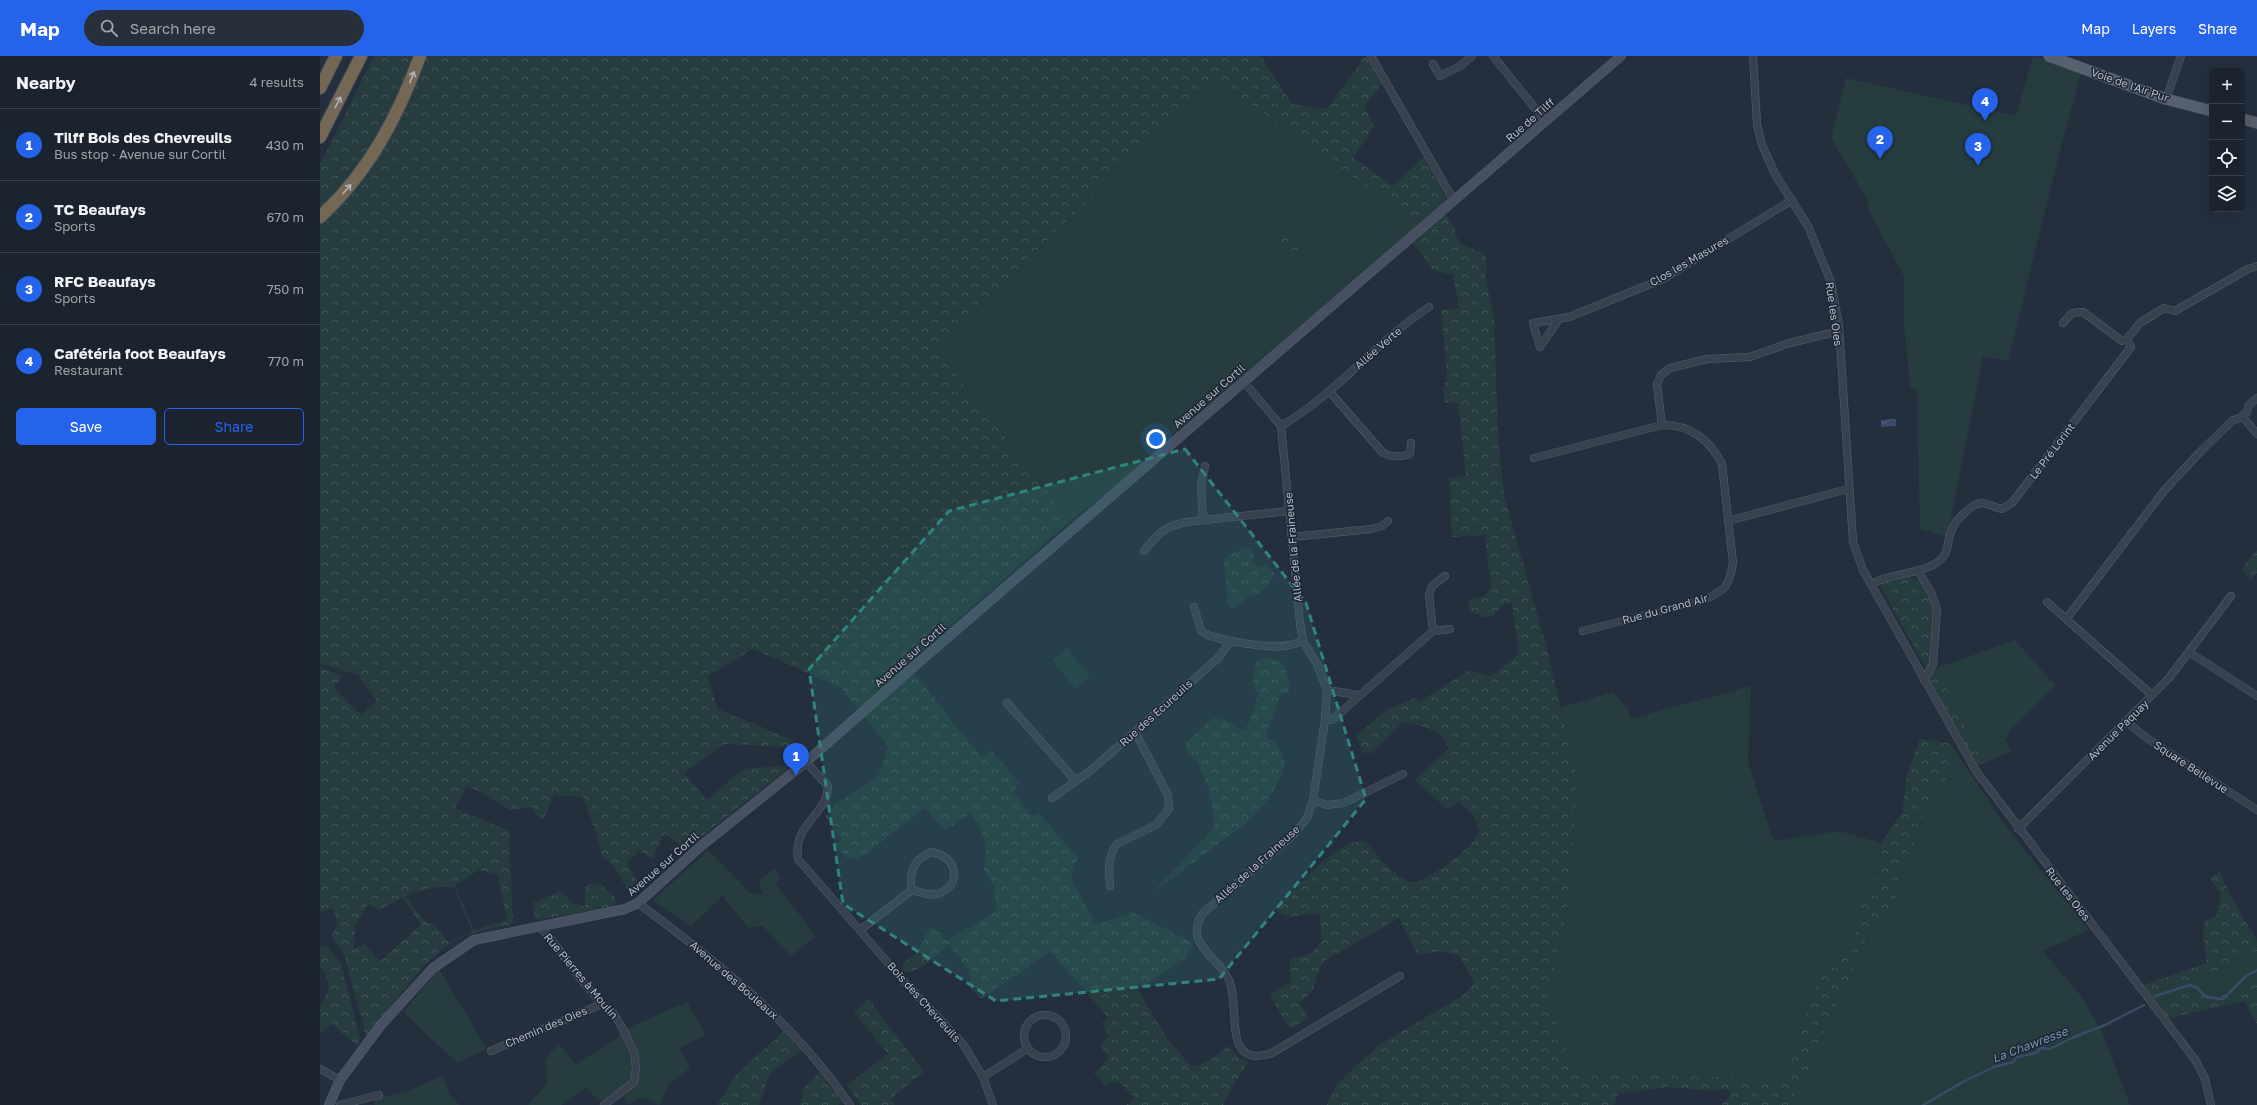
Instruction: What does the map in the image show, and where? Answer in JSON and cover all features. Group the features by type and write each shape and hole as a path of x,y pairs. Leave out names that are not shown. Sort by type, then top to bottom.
{"highway":[{"path":"320,88 336,56"},
{"path":"320,137 361,56"},
{"path":"320,217 358,177 382,140 400,106 420,56"}],"main road":[{"name":"Rue de Tilff","path":"1439,215 1621,56"},
{"name":"Voie de l'Air Pur","path":"2049,56 2166,99 2209,111"},
{"path":"2245,120 2257,123"},
{"name":"Avenue sur Cortil","path":"329,1105 340,1080 366,1045 433,968 474,940 625,909 638,903 701,846 806,762 1439,215"}],"street":[{"path":"1371,56 1454,201"},
{"path":"1433,64 1440,76 1459,67 1472,56"},
{"path":"1493,56 1546,122"},
{"name":"Rue les Oies","path":"1752,56 1757,124 1762,145 1776,176 1808,226 1825,264 1831,282 1839,331 1848,489 1853,542 1863,570 1976,772 2196,1061 2205,1079 2211,1105"},
{"path":"2166,99 2181,56"},
{"name":"Clos les Masures","path":"1559,319 1569,317 1663,279 1792,200"},
{"name":"Le Pré Lorint","path":"1918,571 1934,565 1945,556 1952,528 1975,505 1982,503 2002,509 2012,503 2131,347 2127,339 2140,323 2164,308 2175,311 2248,269 2257,266"},
{"name":"Allée Verte","path":"1281,426 1329,391 1413,318 1429,307"},
{"path":"2063,323 2072,313 2082,312 2122,341 2127,339"},
{"path":"1662,425 1657,384 1661,375 1670,368 1707,359 1750,357 1786,344 1839,331"},
{"path":"1244,382 1281,426"},
{"path":"1329,391 1383,453 1388,455 1404,456 1410,454 1411,443"},
{"path":"2067,618 2167,488 2210,442 2233,420 2242,416 2249,405 2257,398"},
{"path":"2242,416 2257,434"},
{"name":"Rue du Grand Air","path":"1534,458 1662,425 1673,425 1701,436 1715,451 1722,464 1733,563 1731,577 1723,591 1704,600 1583,631"},
{"name":"Allée de la Fraineuse","path":"1281,426 1303,641 1317,664 1327,690 1325,720 1313,800 1307,818 1294,834 1203,913 1196,926 1197,935 1200,942 1227,977 1233,993 1235,1038 1240,1048 1251,1056 1261,1057 1272,1053 1400,976"},
{"path":"1203,520 1200,495 1205,466"},
{"path":"1728,522 1848,489"},
{"path":"1144,551 1160,531 1171,526 1203,520 1289,511"},
{"path":"1292,537 1371,529 1382,526 1388,521"},
{"path":"1872,584 1879,580 1918,571 1931,592 1937,610 1933,664 1924,680"},
{"path":"1433,631 1430,595 1432,586 1445,576"},
{"path":"2152,695 2189,652 2231,596"},
{"name":"Avenue Paquay","path":"2018,829 2127,722 2152,695 2067,618 2047,602"},
{"path":"1194,607 1201,631 1210,636 1231,641 1278,648 1292,646 1303,641"},
{"path":"1325,720 1332,720 1358,695 1433,631 1450,629"},
{"name":"Rue des Ecureuils","path":"1052,798 1075,780 1090,771 1135,732 1218,658 1231,641"},
{"path":"2189,652 2257,696"},
{"path":"1327,690 1358,695"},
{"path":"1007,703 1075,780"},
{"name":"Square Bellevue","path":"2127,722 2148,739 2257,810"},
{"path":"1110,886 1109,864 1112,849 1117,844 1156,824 1169,808 1168,795 1135,732"},
{"name":"Bois des Chevreuils","path":"806,762 828,786 828,797 802,832 796,847 798,859 929,1009 963,1044 983,1077 993,1105"},
{"path":"1313,800 1327,805 1344,804 1403,774"},
{"path":"860,930 912,890 936,894 945,890 954,878 954,871 950,860 944,855 931,852 918,859 913,865 912,890"},
{"name":"Avenue des Bouleaux","path":"638,903 696,946 773,1012 832,1078 850,1105"},
{"name":"Rue Pierres à Moulin","path":"538,926 547,934 575,972 602,1004 612,1011 631,1042 636,1068 634,1082 604,1105"},
{"name":"Chemin des Oies","path":"491,1051 602,1004"},
{"path":"1043,1015 1053,1017 1060,1021 1066,1036 1064,1045 1060,1050 1055,1054 1036,1056 1026,1049 1024,1032 1032,1020 1043,1015"},
{"path":"983,1077 1026,1049"},
{"path":"320,1069 340,1080"},
{"path":"340,1105 379,1095"}],"highlighted area":[{"path":"1185,449 1306,603 1366,799 1219,979 996,1001 843,904 809,669 949,511"}],"green space":[{"path":"374,56 1261,56 1292,104 1327,109 1365,56 1383,83 1364,106 1374,127 1353,158 1393,186 1424,157 1447,200 1419,225 1213,77 937,349 1070,521 907,664 982,758 991,750 1019,783 1013,792 1032,816 1038,812 1078,858 1072,873 1072,880 1096,925 1132,912 1192,942 1193,946 1185,959 1138,990 1167,1038 1191,1066 1196,1066 1206,1062 1229,1046 1238,1057 1248,1062 1223,1103 1224,1105 1126,1105 1135,1098 1118,1081 1105,1085 1094,1073 1109,1058 1100,1045 1109,1036 1102,1023 1108,1017 1051,952 981,999 971,989 969,970 948,944 923,966 912,972 906,973 902,970 904,963 917,952 927,933 932,928 942,933 943,939 947,941 996,911 994,886 984,870 986,845 980,829 971,813 945,831 925,808 859,859 846,858 836,845 842,839 825,817 836,804 878,776 889,747 840,687 753,649 708,676 718,709 811,748 724,744 684,773 707,800 743,769 792,765 686,849 665,833 652,859 639,850 627,863 639,885 630,894 612,863 603,859 596,833 583,797 554,795 544,819 537,816 532,807 511,810 467,785 455,808 509,831 513,924 462,937 434,956 410,982 366,1036 344,954 331,936 338,924 333,908 320,912 320,668 343,675 334,687 361,715 377,701 358,675 320,663 320,165","holes":["478,870 497,874 507,920 474,930 455,886","437,887 454,887 472,931 449,943 434,924 426,923 406,896 411,893","403,898 421,925 380,961 364,944 354,949 355,926 368,904 379,910"]},
{"path":"2033,56 2081,73 2059,154 2008,361 1983,356 1947,537 1920,529 1917,389 1910,387 1904,324 1904,276 1869,211 1866,197 1831,138 1846,78 2016,116"},
{"path":"1213,77 1419,225 1123,481 1070,521 937,349","holes":["1294,231 1301,239 1300,247 1295,253"]},
{"path":"1444,212 1455,229 1456,236 1460,244 1485,254 1487,268 1485,276 1494,315 1498,436 1504,495 1546,645 1578,781 1568,905 1548,999 1575,1073 1786,1079 1816,984 1855,934 1861,901 1879,875 1881,843 1902,813 1907,775 1920,739 1950,743 1946,781 1934,785 1918,833 1901,871 1896,899 1868,936 1803,1080 1789,1105 1722,1105 1731,1094 1726,1089 1713,1091 1667,1087 1618,1094 1614,1105 1327,1105 1336,1085 1379,1045 1463,995 1474,983 1460,956 1441,951 1418,955 1399,918 1324,961 1320,967 1314,987 1307,997 1300,1003 1308,1018 1290,1029 1270,995 1291,982 1289,960 1313,952 1322,941 1319,913 1289,916 1283,915 1274,908 1304,878 1330,856 1354,842 1365,841 1392,871 1405,880 1411,882 1418,881 1438,871 1449,863 1469,846 1478,832 1475,819 1459,802 1447,809 1415,780 1449,748 1439,734 1411,723 1402,723 1372,753 1363,753 1358,743 1357,736 1386,710 1415,698 1419,702 1469,670 1490,677 1519,654 1512,603 1502,605 1493,616 1484,617 1469,611 1468,605 1470,600 1484,596 1491,588 1485,535 1452,537 1449,478 1466,476 1458,403 1445,403 1443,391 1447,376 1441,310 1459,308 1453,275 1433,270 1413,243"},
{"path":"1286,231 1294,231 1301,238 1301,246 1294,253 1286,253 1279,246 1279,238"},
{"path":"1245,548 1253,549 1254,562 1258,567 1266,564 1275,574 1272,580 1258,594 1245,598 1236,607 1231,608 1228,604 1224,562 1227,555"},
{"path":"2257,550 2257,572 2251,580 2242,569"},
{"path":"1902,577 1916,580 1925,587 1930,598 1933,611 1933,640 1930,665 1926,668 1879,584"},
{"path":"2015,640 2055,685 2008,733 2009,736 2005,740 2011,752 1983,763 1937,668"},
{"path":"1067,648 1090,676 1075,688 1052,660"},
{"path":"1264,658 1279,660 1286,671 1288,679 1289,692 1280,695 1265,738 1276,742 1281,751 1285,764 1280,779 1268,799 1251,819 1150,895 1215,827 1210,797 1204,776 1194,758 1187,753 1186,743 1213,718 1224,720 1246,731 1259,694 1254,689 1253,677 1256,662"},
{"path":"1937,668 1983,763 1977,766 1927,677"},
{"path":"1751,686 1748,762 1772,837 1777,841 1839,831 1881,843 1879,875 1861,901 1855,934 1816,984 1786,1079 1575,1073 1548,999 1568,905 1578,781 1561,707 1613,692 1628,708 1630,719"},
{"path":"1950,743 2002,821 2089,930 2043,951 2078,992 2100,1027 2130,1105 1789,1105 1803,1080 1868,936 1896,899 1901,871 1918,833 1934,785 1946,781"},
{"path":"708,850 750,893 763,894 759,881 774,868 781,878 776,884 816,936 791,956 763,926 748,927 722,896 691,926 653,900"},
{"path":"2220,872 2229,893 2257,941 2257,951 2215,972 2149,993 2144,985 2207,963 2203,935 2205,921 2217,915 2221,894 2210,878"},
{"path":"599,883 614,896 617,903 612,907 539,920 534,918 533,903 561,891 574,904 585,906 585,888 589,884"},
{"path":"320,946 328,948 341,963 360,1039 358,1046 331,1023 320,1034 320,1009 329,985 328,980 320,968"},
{"path":"2257,951 2257,975 2238,990 2243,998 2201,989 2157,1002 2149,993 2215,972"},
{"path":"439,969 487,1049 457,1063 403,1012"},
{"path":"2257,975 2257,1024 2245,1001 2169,1018 2157,1002 2201,989 2242,998 2238,990"},
{"path":"868,998 924,1072 891,1098 895,1105 861,1105 847,1085 888,1054 854,1012"},
{"path":"687,1002 706,1035 679,1048 690,1068 669,1084 659,1105 644,1097 628,1104 618,1089 600,1102 586,1088 561,1105 528,1105 547,1083 545,1060 558,1044 576,1064 619,1037 619,1032"},
{"path":"784,1031 802,1051 770,1073 759,1105 717,1105 736,1075"},
{"path":"820,1072 842,1102 838,1105 800,1105 804,1088"},
{"path":"442,1076 450,1096 460,1105 375,1105 373,1100 410,1090"}],"water":[{"path":"1896,419 1896,426 1881,427 1881,420"}],"waterway":[{"path":"2155,996 2190,985 2196,987 2206,997 2223,999 2246,976 2257,970"},
{"name":"La Chawresse","path":"1923,1105 1961,1083 1994,1067 2013,1062 2017,1057 2036,1053 2041,1048 2050,1049 2072,1038 2105,1025 2144,1005"}],"place":[{"name":"Cafétéria foot Beaufays","path":"1985,121"},
{"name":"TC Beaufays","path":"1880,159"},
{"name":"RFC Beaufays","path":"1978,166"},
{"name":"Tilff Bois des Chevreuils","path":"796,776"}]}
